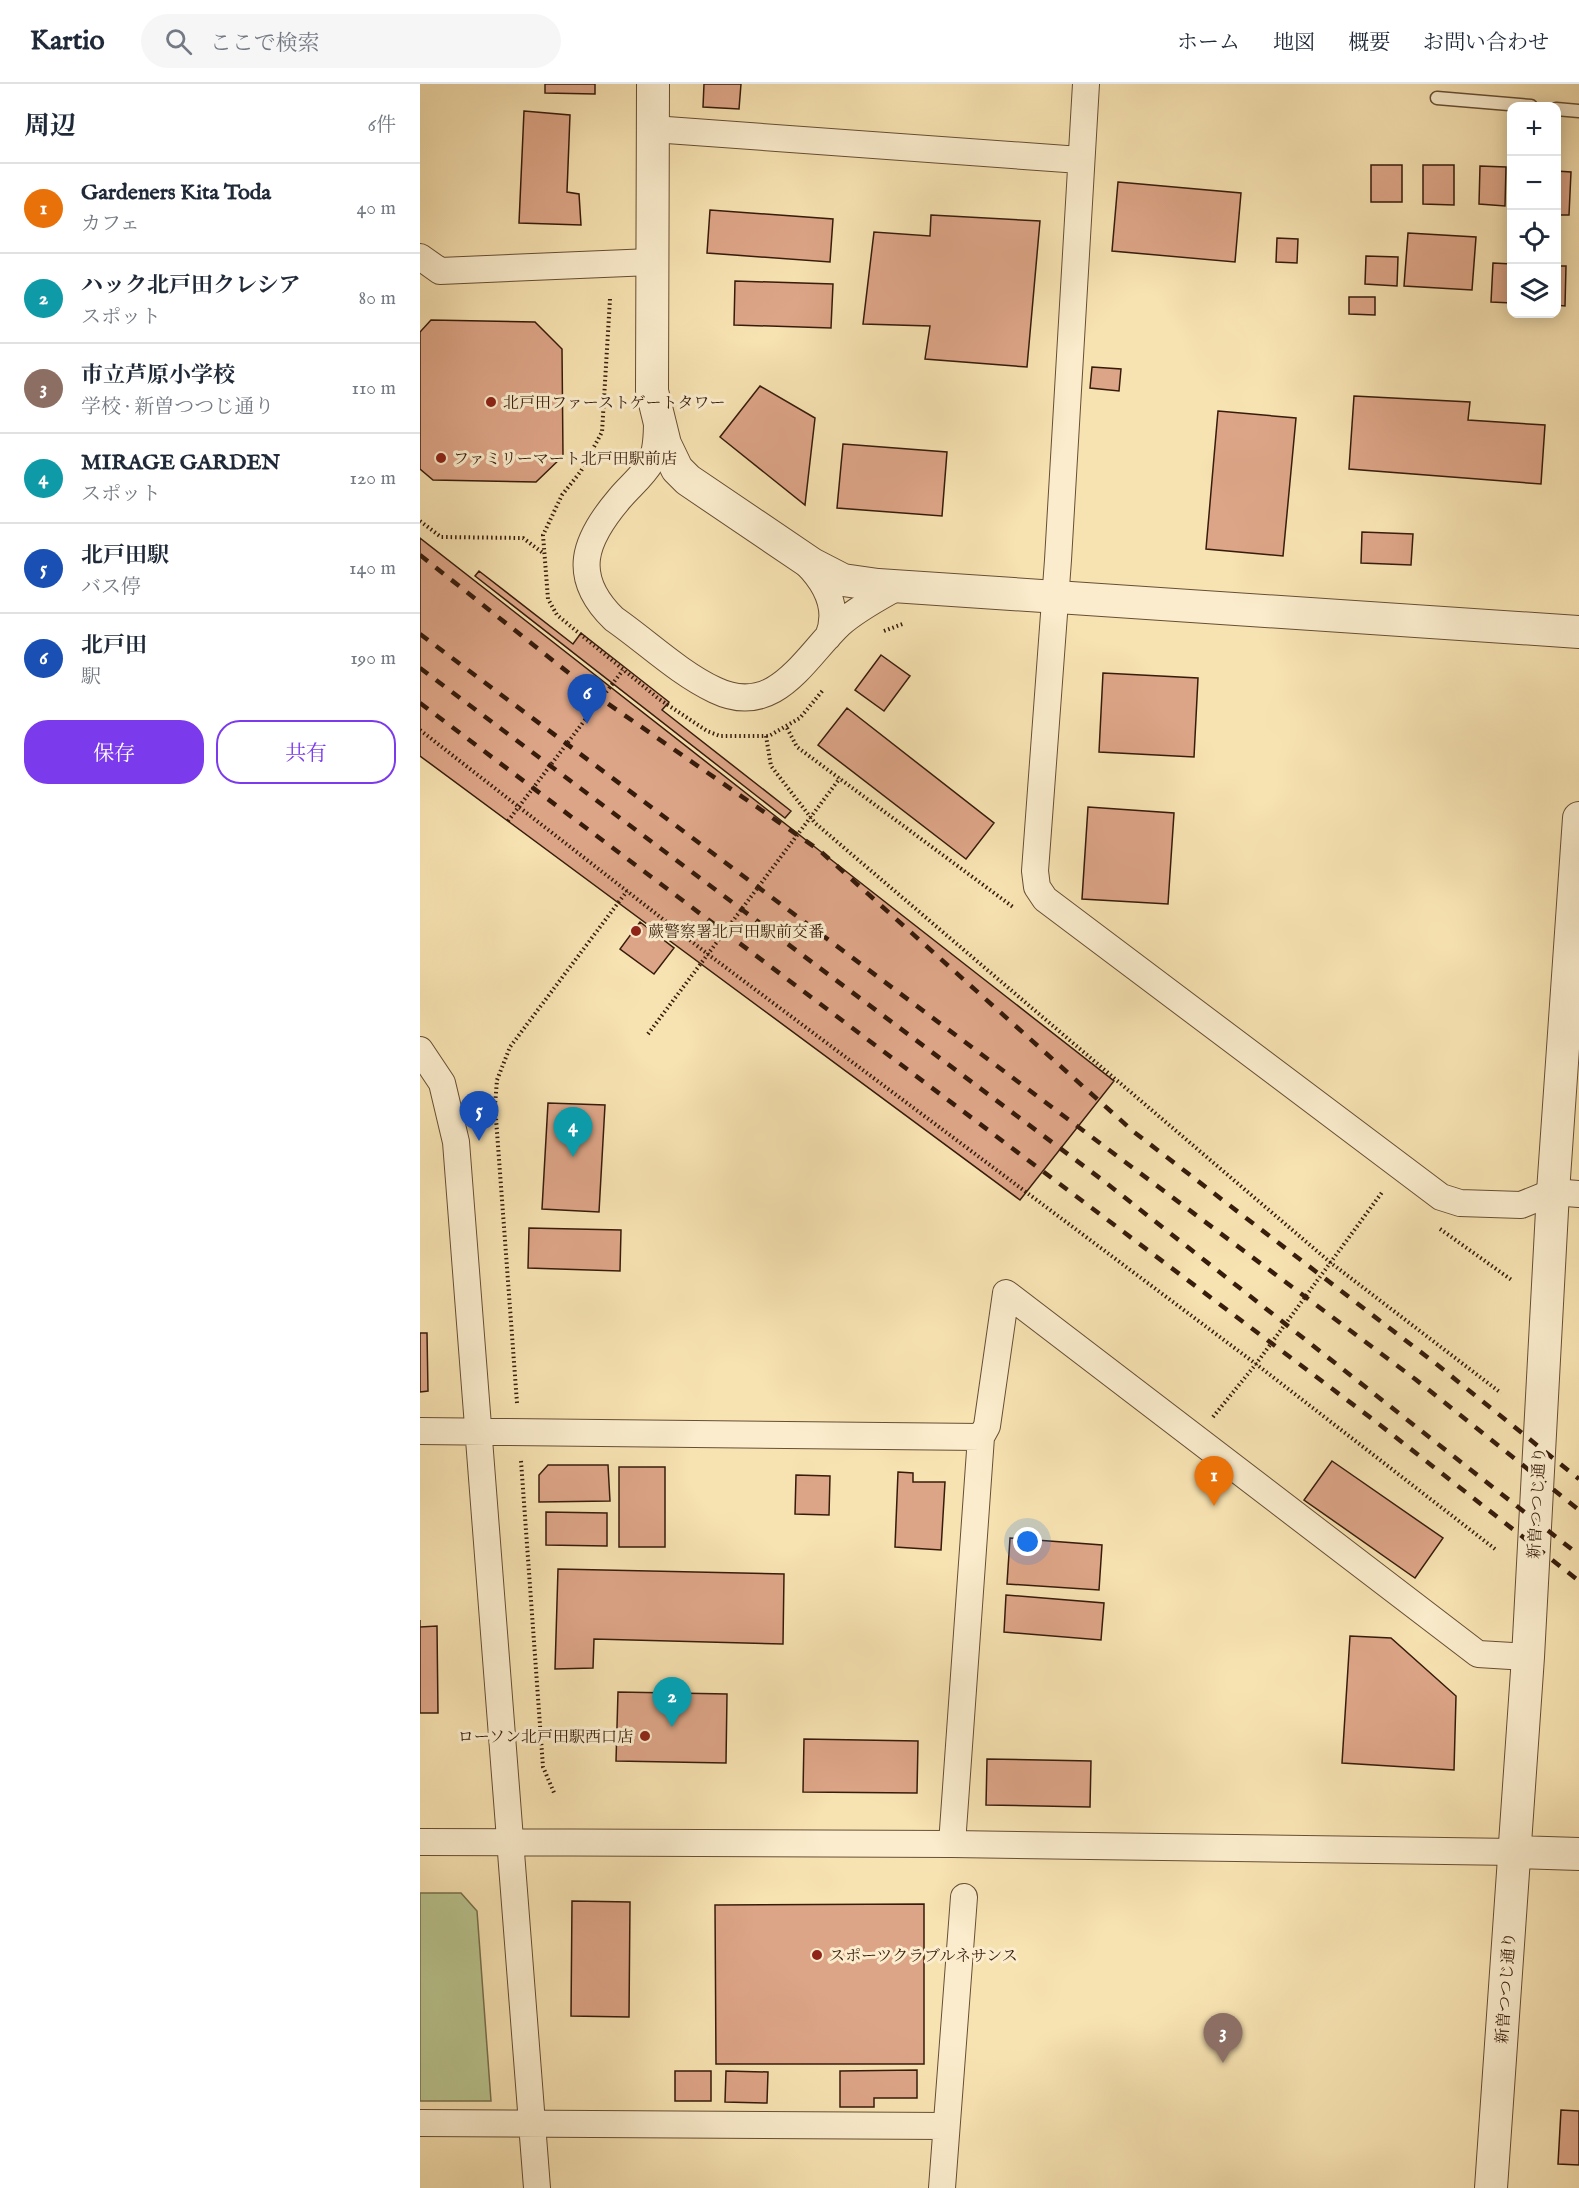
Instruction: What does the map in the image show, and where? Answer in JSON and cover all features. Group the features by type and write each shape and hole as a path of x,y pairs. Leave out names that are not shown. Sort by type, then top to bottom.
{"street":[{"path":"653,84 652,391 665,444 677,469 699,487 800,556 843,580 1579,632"},
{"path":"1086,84 1055,596 1035,871 1040,894 1441,1197 1460,1203 1521,1205 1566,1193"},
{"path":"653,129 1080,160"},
{"path":"420,256 440,271 651,262"},
{"path":"657,418 652,461 609,512 594,534 588,548 585,565 593,591 602,606 614,619 702,683 732,696 764,695 798,672 828,638 857,611 902,585"},
{"path":"800,556 822,581 828,594 834,619 828,638"},
{"name":"新曽つつじ通り","path":"1491,2188 1528,1657 1566,1193 1579,818"},
{"path":"420,1050 442,1083 456,1142 537,2188"},
{"path":"952,1844 981,1437 987,1426 1006,1293 1478,1653 1528,1657"},
{"path":"420,1431 981,1437"},
{"path":"420,1842 952,1844 1579,1854"},
{"path":"942,2188 964,1897"},
{"path":"420,2122 946,2126"}],"lane":[{"path":"1437,98 1507,104"},
{"path":"1561,109 1579,111"}],"path":[{"path":"420,521 441,537 523,538 543,553 543,535 548,520 562,495 595,448 602,432 610,299"},
{"path":"508,821 623,670"},
{"path":"787,728 797,747 1017,910"},
{"path":"420,730 709,955 1256,1364 1495,1549"},
{"path":"766,736 771,766 810,817 1331,1263 1501,1393"},
{"path":"648,1034 840,778"},
{"path":"555,1795 543,1767 495,1105 497,1080 510,1047 627,891"},
{"path":"1196,1439 1256,1364 1384,1190 1403,1168"}],"green space":[{"path":"420,1893 461,1893 477,1911 491,2101 420,2101"}],"building":[{"path":"545,84 595,84 595,94 545,93"},
{"path":"704,84 741,84 739,109 703,107"},
{"path":"524,111 570,115 567,192 579,194 581,225 519,223"},
{"path":"1371,165 1402,165 1402,202 1371,202"},
{"path":"1423,165 1454,165 1454,205 1423,204"},
{"path":"1480,166 1506,167 1505,206 1479,204"},
{"path":"1561,171 1571,172 1569,215 1561,215"},
{"path":"1118,182 1241,193 1235,262 1112,251"},
{"path":"710,210 833,219 830,262 707,253"},
{"path":"931,215 1040,221 1027,367 925,359 930,326 863,324 874,232 930,236"},
{"path":"1408,233 1476,237 1472,290 1404,286"},
{"path":"1277,238 1298,239 1297,263 1276,262"},
{"path":"1366,256 1398,257 1397,286 1365,284"},
{"path":"1493,263 1507,264 1507,303 1491,302"},
{"path":"1561,266 1566,266 1565,306 1561,306"},
{"path":"735,281 833,284 831,328 734,325"},
{"path":"1349,297 1375,297 1375,315 1349,314"},
{"name":"北戸田ファーストゲートタワー","path":"431,320 535,322 562,349 563,456 536,482 433,480 420,469 420,332"},
{"path":"1092,367 1121,369 1119,391 1090,388"},
{"path":"760,386 815,418 805,505 720,437"},
{"path":"1354,396 1470,402 1468,420 1545,425 1541,484 1349,469"},
{"path":"1218,411 1296,418 1283,556 1206,549"},
{"path":"843,444 947,452 942,516 837,508"},
{"path":"1362,532 1413,534 1411,565 1361,563"},
{"path":"420,538 1114,1081 1020,1200 420,756"},
{"path":"479,571 573,644 581,633 669,702 662,710 791,811 785,818 475,576"},
{"path":"881,655 910,676 884,711 855,690"},
{"path":"1103,673 1198,678 1194,757 1099,752"},
{"path":"847,708 994,823 966,859 818,745"},
{"path":"1088,807 1174,813 1168,904 1082,899"},
{"path":"640,922 674,948 654,974 620,949"},
{"path":"548,1103 605,1105 599,1212 542,1209"},
{"path":"529,1228 621,1230 620,1271 528,1268"},
{"path":"420,1333 427,1333 428,1391 420,1392"},
{"path":"1332,1461 1443,1538 1415,1578 1304,1500"},
{"path":"548,1465 608,1465 610,1501 539,1502 539,1475"},
{"path":"619,1467 665,1467 665,1547 619,1547"},
{"path":"898,1472 913,1473 913,1482 945,1482 941,1550 895,1547"},
{"path":"796,1475 830,1476 829,1515 795,1514"},
{"path":"546,1512 607,1513 607,1546 546,1545"},
{"path":"1010,1538 1102,1545 1099,1590 1007,1584"},
{"path":"558,1569 784,1574 783,1644 594,1639 593,1668 555,1669"},
{"path":"1006,1595 1104,1603 1101,1640 1004,1632"},
{"path":"437,1626 438,1713 420,1713 420,1627"},
{"path":"1350,1636 1391,1638 1456,1696 1454,1770 1342,1763"},
{"path":"618,1692 727,1694 726,1763 616,1761"},
{"path":"804,1739 918,1741 917,1793 803,1792"},
{"path":"987,1759 1091,1761 1090,1807 986,1805"},
{"path":"572,1901 630,1902 629,2017 571,2016"},
{"path":"924,1904 924,2064 716,2064 715,1905"},
{"path":"917,2070 917,2098 874,2098 874,2107 840,2107 840,2071"},
{"path":"675,2071 711,2071 711,2101 675,2101"},
{"path":"726,2071 768,2072 767,2103 725,2102"},
{"path":"1561,2110 1579,2111 1579,2165 1558,2164"}],"railway":[{"path":"420,555 604,701 819,850 1134,1132 1435,1363 1579,1479"},
{"path":"420,634 1415,1379 1579,1510"},
{"path":"420,668 1105,1182 1579,1555"},
{"path":"420,703 1375,1421 1579,1581"}],"place":[{"name":"北戸田ファーストゲートタワー","path":"491,402"},
{"name":"ファミリーマート北戸田駅前店","path":"441,458"},
{"name":"北戸田","path":"587,724"},
{"name":"蕨警察署北戸田駅前交番","path":"636,931"},
{"name":"北戸田駅","path":"479,1141"},
{"name":"MIRAGE GARDEN","path":"573,1157"},
{"name":"Gardeners Kita Toda","path":"1214,1506"},
{"name":"ハック北戸田クレシア","path":"672,1727"},
{"name":"ローソン北戸田駅西口店","path":"645,1736"},
{"name":"スポーツクラブルネサンス","path":"817,1955"},
{"name":"市立芦原小学校","path":"1223,2063"}]}
